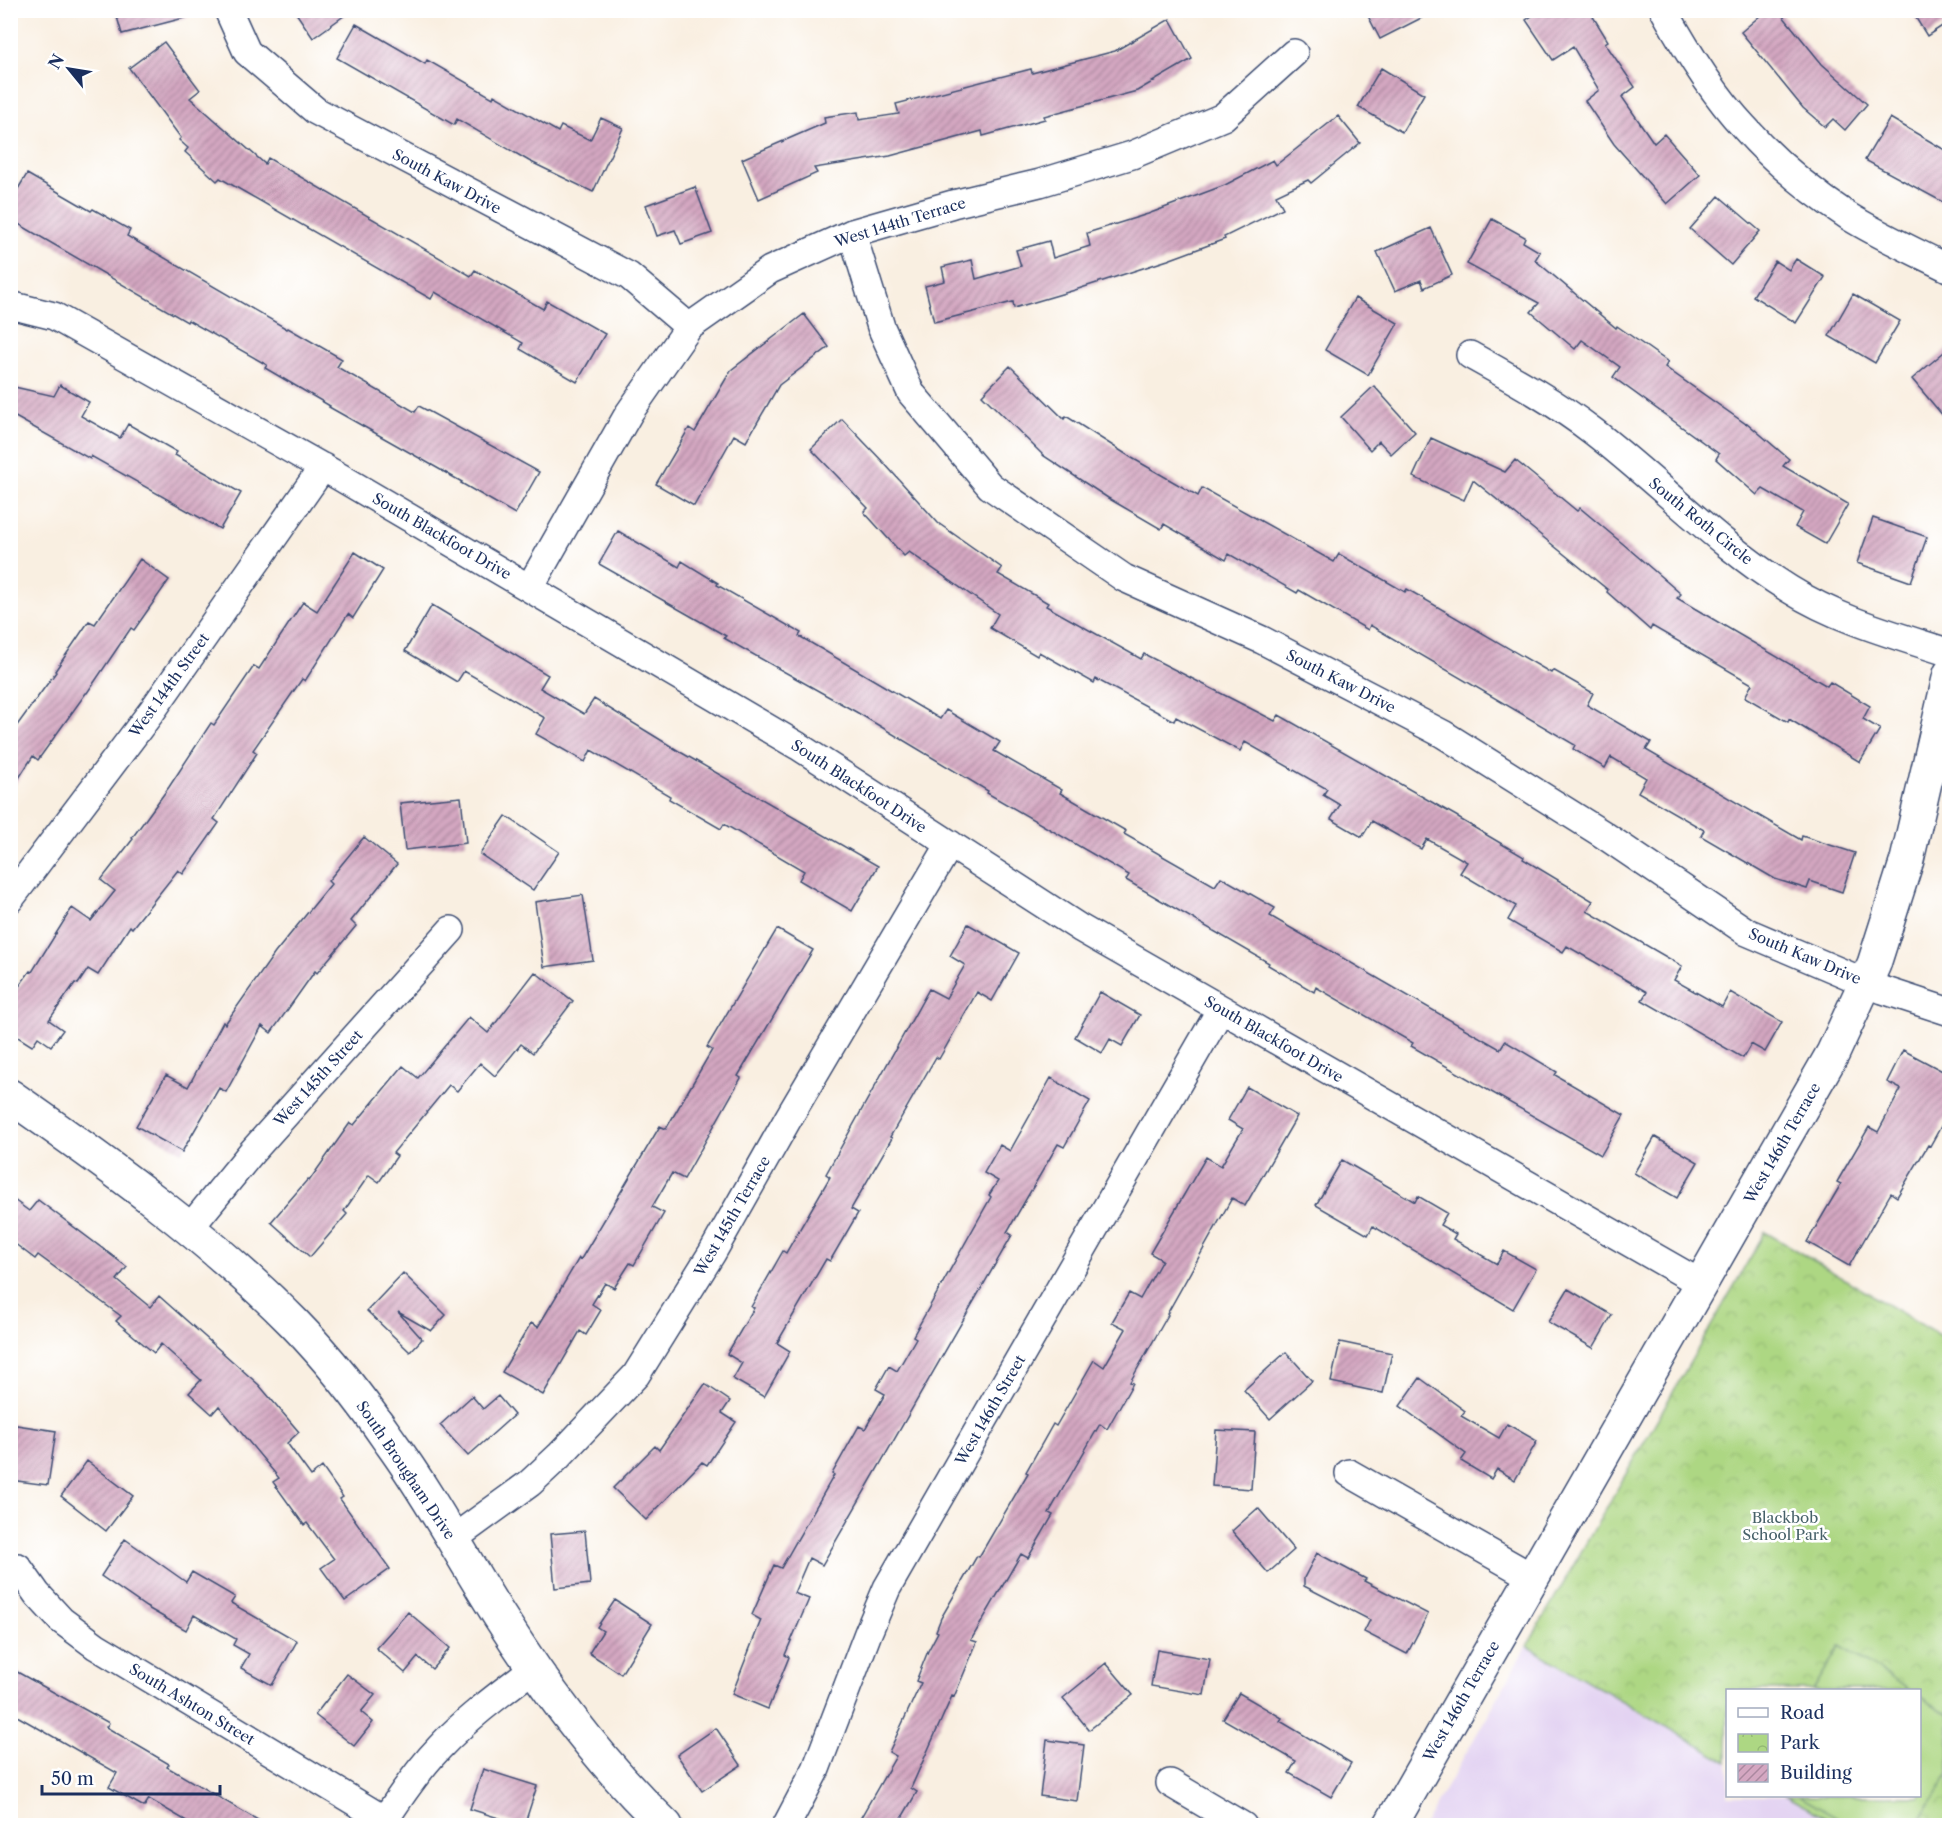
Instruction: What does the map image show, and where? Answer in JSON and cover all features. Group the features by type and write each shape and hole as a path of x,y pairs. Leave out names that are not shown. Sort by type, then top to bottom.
{"street":[{"name":"South Kaw Drive","path":"228,10 247,52 316,111 629,276 689,327"},
{"path":"1664,10 1711,84 1742,126 1777,160 1849,216 1950,269"},
{"name":"West 144th Terrace","path":"530,587 629,413 689,327 770,270 852,233 953,204 1040,183 1132,155 1223,117 1294,53"},
{"name":"South Kaw Drive","path":"852,233 881,327 911,393 990,486 1124,578 1262,640 1443,734 1601,833 1747,932 1883,990 1950,1012"},
{"name":"South Blackfoot Drive","path":"10,305 54,316 323,467 798,746 1080,928 1700,1283"},
{"name":"South Roth Circle","path":"1470,355 1548,400 1594,432 1741,556 1790,590 1853,621 1950,653"},
{"name":"West 144th Street","path":"10,899 152,711 323,467"},
{"name":"West 146th Terrace","path":"1390,1826 1833,1053 1874,964 1907,860 1950,674"},
{"name":"West 145th Terrace","path":"453,1539 530,1483 560,1456 636,1375 712,1253 789,1117 950,844"},
{"name":"West 145th Street","path":"188,1230 251,1153 451,930"},
{"name":"West 146th Street","path":"786,1826 816,1769 887,1588 1221,1009"},
{"name":"South Brougham Drive","path":"10,1096 138,1190 243,1275 295,1324 342,1378 392,1443 502,1619 569,1718 643,1804 666,1826"},
{"path":"1349,1473 1532,1577"},
{"name":"South Ashton Street","path":"18,1567 37,1594 61,1620 96,1646 383,1823"},
{"path":"383,1823 425,1763 441,1746 486,1705 534,1668"},
{"path":"1170,1783 1243,1826"}],"shaded area":[{"name":"Blackbob School Park","path":"1765,1232 1949,1341 1949,1825 1424,1826"}],"green space":[{"name":"Blackbob School Park","path":"1765,1232 1949,1341 1949,1825 1838,1825 1788,1797 1921,1797 1921,1689 1726,1689 1726,1761 1527,1646"},
{"path":"1840,1646 1908,1689 1814,1689"},
{"path":"1921,1697 1949,1715 1949,1773 1917,1825 1849,1825 1801,1797 1921,1797"}],"building":[{"path":"115,10 187,10 188,17 122,34"},
{"path":"294,10 352,10 313,38"},
{"path":"1365,10 1437,10 1380,39"},
{"path":"1541,10 1589,10 1608,41 1605,43 1635,87 1622,97 1654,143 1664,134 1700,175 1667,204 1614,144 1585,101 1599,90 1573,47 1553,60 1526,20"},
{"path":"1767,10 1778,10 1822,64 1867,104 1845,130 1833,119 1825,127 1803,108 1741,32"},
{"path":"1911,10 1950,10 1950,21 1927,36"},
{"path":"1170,19 1192,59 1137,91 1044,116 1045,119 983,136 982,131 890,156 814,168 817,173 759,199 742,159 825,123 824,117 858,112 859,120 899,114 896,104 1031,69 1032,73 1115,51"},
{"path":"356,24 425,64 427,60 558,132 561,126 590,140 601,118 623,128 593,192 529,161 457,119 454,125 337,58"},
{"path":"164,42 200,90 190,98 265,164 268,158 471,276 475,270 543,309 547,301 605,334 577,382 520,349 523,343 435,292 431,299 220,178 217,181 185,152 188,148 179,140 181,138 129,68"},
{"path":"1381,68 1424,94 1402,132 1358,107"},
{"path":"1338,116 1360,143 1311,183 1308,180 1276,195 1283,208 1224,237 1225,239 1168,260 1014,308 1013,302 934,322 925,286 945,281 942,267 972,260 976,279 1021,266 1016,250 1049,241 1053,258 1090,246 1087,233 1148,214 1225,185 1273,160 1276,165"},
{"path":"1890,118 1950,153 1950,206 1865,160"},
{"path":"27,174 91,211 93,209 130,230 127,236 342,359 337,367 415,412 419,406 539,472 515,514 329,407 265,368 267,365 188,320 187,322 10,219 10,202"},
{"path":"695,187 712,233 681,244 675,230 657,236 646,205"},
{"path":"1719,196 1760,231 1731,265 1690,229"},
{"path":"1492,219 1525,237 1523,242 1540,252 1535,260 1616,328 1617,326 1668,362 1665,367 1747,423 1789,459 1783,466 1848,504 1825,544 1795,527 1803,512 1763,489 1757,495 1716,459 1719,454 1613,377 1620,367 1582,340 1575,349 1531,312 1539,303 1467,264"},
{"path":"1431,228 1452,275 1424,288 1421,280 1395,291 1377,252"},
{"path":"1796,259 1825,277 1796,323 1753,296 1775,261 1789,270"},
{"path":"1853,294 1900,321 1875,363 1829,336"},
{"path":"1355,298 1398,323 1368,375 1325,350"},
{"path":"804,314 829,347 779,385 746,442 734,435 694,506 656,484 689,428 695,432 731,370"},
{"path":"1950,347 1950,424 1912,379"},
{"path":"1010,366 1064,419 1066,416 1198,496 1202,488 1334,562 1339,554 1405,592 1407,589 1551,673 1553,670 1593,693 1587,705 1651,742 1646,750 1801,840 1802,836 1855,853 1842,892 1810,881 1807,889 1775,879 1701,836 1704,830 1638,792 1646,778 1611,757 1605,768 1573,749 1575,745 1370,625 1368,630 1299,590 1297,593 1229,554 1226,560 1164,524 1161,529 1108,498 1044,456 982,395"},
{"path":"60,385 89,402 81,416 120,438 128,424 177,452 175,455 241,493 220,529 91,456 90,459 10,414 10,386 54,396"},
{"path":"1374,386 1415,432 1391,454 1379,441 1370,450 1341,417"},
{"path":"842,419 938,523 1002,568 998,574 1048,603 1046,606 1141,659 1144,654 1275,721 1279,715 1524,857 1523,859 1593,901 1587,911 1682,966 1674,980 1722,1007 1730,992 1782,1022 1765,1052 1751,1044 1743,1058 1642,1000 1647,992 1567,946 1563,952 1508,920 1516,906 1460,873 1467,862 1427,839 1421,849 1372,821 1362,837 1331,819 1340,805 1323,795 1327,789 1245,742 1240,751 1176,717 1174,721 1096,679 1094,683 1039,652 1037,656 990,628 998,614 909,552 904,556 864,512 868,508 811,449"},
{"path":"1431,438 1505,472 1515,460 1577,511 1580,508 1622,543 1681,594 1677,598 1827,686 1830,682 1870,706 1863,719 1880,729 1860,762 1789,719 1788,722 1745,697 1752,684 1652,626 1650,630 1607,592 1608,590 1473,480 1464,500 1413,477"},
{"path":"1873,518 1927,537 1911,582 1857,563"},
{"path":"618,531 679,567 682,561 718,583 717,585 801,633 799,636 940,719 946,710 1000,742 994,751 1062,790 1060,793 1126,831 1124,834 1215,886 1221,877 1275,908 1270,916 1500,1049 1505,1041 1557,1072 1555,1075 1624,1115 1601,1155 1411,1046 1413,1043 1316,987 1314,992 1268,965 1269,963 1126,880 1129,875 987,793 988,791 858,713 724,638 726,636 599,564"},
{"path":"355,552 383,570 353,618 348,614 305,681 302,679 253,750 257,753 214,819 219,823 183,874 178,870 132,928 130,926 98,975 88,969 78,984 75,983 49,1020 63,1030 51,1046 38,1037 32,1046 10,1032 10,999 30,971 32,972 72,908 91,921 115,891 101,880 133,839 211,723 214,725 254,666 259,669 303,602 317,611"},
{"path":"140,559 169,580 134,630 131,628 38,760 33,756 10,792 10,735 56,672 89,621 95,624"},
{"path":"432,605 548,675 540,688 584,714 594,699 682,753 878,866 852,911 799,880 804,871 724,824 721,829 591,750 585,762 536,734 545,718 464,671 457,682 405,651"},
{"path":"461,797 466,843 405,850 400,803"},
{"path":"506,816 559,852 533,890 480,854"},
{"path":"364,837 397,864 351,921 356,926 317,973 315,971 271,1033 262,1026 226,1092 219,1088 182,1152 136,1126 166,1075 188,1087 223,1022 225,1024 275,953 331,884 328,881"},
{"path":"583,895 593,960 544,967 535,902"},
{"path":"968,924 1019,953 992,1001 977,992 939,1059 936,1057 890,1137 892,1138 851,1209 858,1213 830,1261 826,1259 777,1343 790,1351 764,1397 733,1379 742,1363 727,1354 783,1251 786,1253 830,1177 826,1174 929,989 946,998 965,965 950,956"},
{"path":"777,929 813,950 738,1076 741,1078 684,1179 672,1173 652,1207 664,1213 634,1265 630,1263 614,1288 605,1283 592,1304 601,1310 586,1335 580,1331 543,1395 502,1372 531,1323 538,1327 660,1126 666,1129 712,1050 707,1047"},
{"path":"535,972 573,1001 533,1053 521,1044 495,1076 480,1063 457,1091 449,1085 393,1153 397,1156 379,1182 369,1175 344,1211 347,1214 310,1257 271,1222 308,1179 309,1181 350,1123 354,1125 403,1066 418,1078 469,1017 488,1033"},
{"path":"1100,992 1140,1015 1122,1046 1110,1039 1102,1053 1075,1037"},
{"path":"1903,1050 1950,1075 1950,1110 1897,1197 1891,1193 1849,1266 1807,1242 1841,1184 1837,1182 1869,1127 1878,1132 1901,1089 1887,1082"},
{"path":"1051,1078 1090,1101 1064,1147 1058,1144 1007,1232 1012,1235 822,1565 809,1558 794,1593 809,1599 785,1655 789,1657 768,1709 732,1694 761,1620 752,1615 774,1565 781,1568 859,1426 865,1429 885,1394 876,1389 889,1366 897,1371 916,1338 913,1336 991,1197 989,1195 998,1181 984,1173 1000,1145 1010,1151"},
{"path":"1247,1087 1297,1116 1245,1206 1232,1198 1130,1382 1133,1383 1107,1429 1100,1424 1049,1513 1053,1515 1028,1558 1021,1554 971,1640 977,1642 911,1788 917,1792 897,1826 856,1826 896,1756 889,1752 921,1683 916,1681 938,1632 936,1631 941,1618 1028,1473 1026,1472 1053,1424 1056,1426 1094,1360 1104,1367 1126,1329 1112,1322 1129,1293 1140,1299 1162,1260 1150,1253 1206,1157 1221,1166 1243,1129 1228,1120"},
{"path":"1655,1137 1698,1162 1677,1198 1634,1173"},
{"path":"1342,1160 1415,1202 1418,1196 1447,1213 1440,1225 1456,1234 1453,1239 1497,1264 1504,1251 1536,1269 1513,1309 1373,1226 1368,1235 1316,1205"},
{"path":"10,1197 29,1211 38,1200 127,1267 117,1280 150,1307 159,1296 259,1385 299,1432 287,1443 311,1476 322,1467 343,1497 340,1499 390,1569 345,1601 321,1568 334,1559 307,1523 304,1525 273,1482 279,1478 219,1406 212,1414 189,1393 201,1380 161,1344 154,1353 116,1321 121,1316 38,1255 35,1259 10,1240"},
{"path":"403,1273 446,1315 431,1331 398,1312 422,1339 410,1352 367,1311"},
{"path":"1568,1289 1612,1315 1593,1348 1548,1322"},
{"path":"1340,1342 1392,1353 1383,1393 1331,1382"},
{"path":"1286,1352 1312,1381 1270,1419 1244,1390"},
{"path":"1420,1378 1465,1411 1461,1416 1499,1438 1507,1424 1537,1441 1515,1480 1497,1469 1491,1479 1461,1461 1466,1454 1400,1406"},
{"path":"705,1384 730,1401 722,1413 736,1422 707,1465 702,1462 646,1520 613,1488 655,1446 659,1450"},
{"path":"472,1396 483,1409 498,1396 514,1415 468,1456 440,1425"},
{"path":"10,1424 56,1431 48,1485 10,1480"},
{"path":"1216,1430 1255,1432 1251,1489 1212,1486"},
{"path":"87,1461 133,1496 106,1531 61,1496"},
{"path":"1258,1508 1294,1550 1268,1573 1232,1531"},
{"path":"585,1531 590,1584 555,1588 550,1534"},
{"path":"125,1539 186,1582 192,1572 235,1597 231,1603 297,1641 272,1685 241,1668 249,1654 233,1645 236,1639 194,1615 186,1630 146,1607 101,1576"},
{"path":"1317,1553 1366,1579 1364,1581 1428,1614 1407,1654 1364,1632 1370,1620 1304,1586 1304,1578"},
{"path":"615,1600 652,1624 621,1674 589,1653 603,1631 597,1627"},
{"path":"408,1612 450,1648 432,1669 418,1657 405,1673 376,1648"},
{"path":"1157,1650 1210,1659 1204,1695 1151,1686"},
{"path":"1106,1663 1133,1695 1089,1730 1063,1698"},
{"path":"10,1668 109,1723 106,1727 169,1764 167,1767 268,1826 195,1826 149,1799 144,1807 109,1787 117,1773 10,1712"},
{"path":"347,1674 375,1695 361,1712 373,1722 354,1746 315,1715"},
{"path":"1239,1693 1282,1718 1280,1721 1351,1763 1331,1797 1289,1773 1296,1761 1223,1719"},
{"path":"716,1728 741,1765 702,1791 677,1755"},
{"path":"1047,1740 1084,1745 1077,1801 1040,1796"},
{"path":"483,1769 537,1786 524,1826 470,1809"}]}
